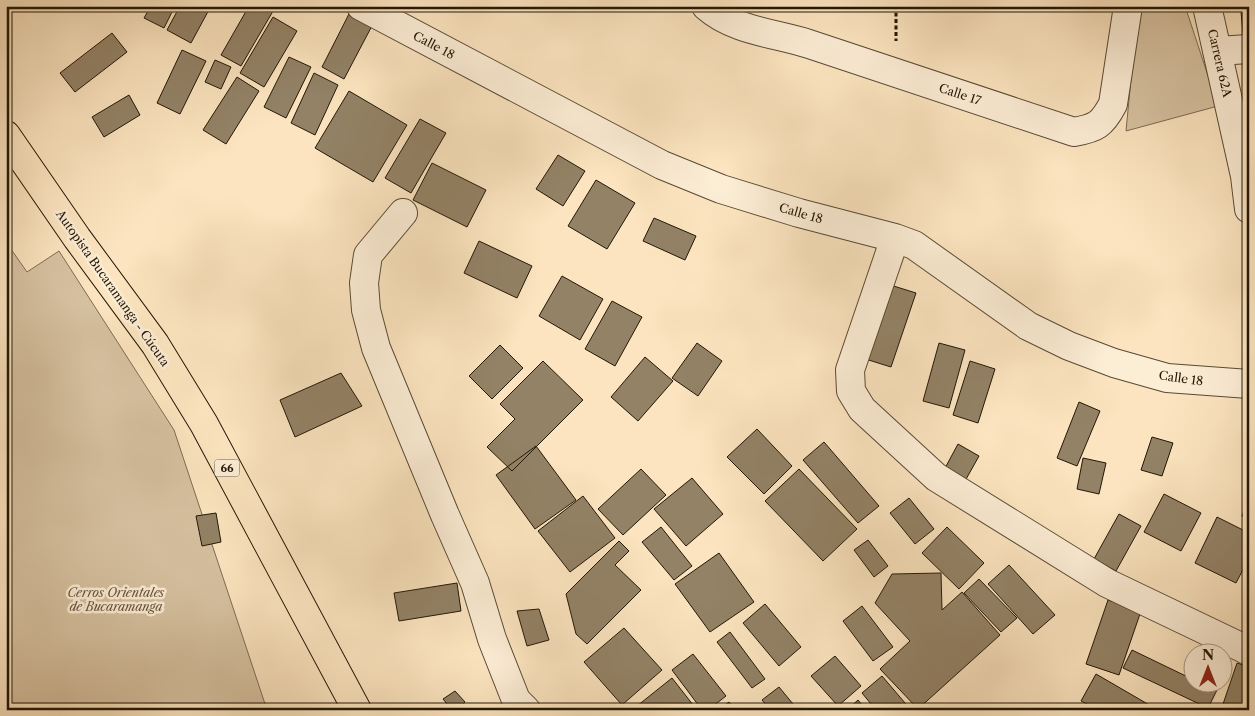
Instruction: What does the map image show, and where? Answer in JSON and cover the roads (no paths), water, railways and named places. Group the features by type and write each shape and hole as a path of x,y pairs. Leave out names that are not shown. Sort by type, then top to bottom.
{"highway":[{"name":"Autopista Bucaramanga - Cúcuta","path":"6,135 77,238 155,344 204,424 357,710"}],"street":[{"name":"Calle 18","path":"361,6 662,165 721,189 914,245 1028,326 1069,346 1114,363 1167,378 1249,384"},
{"name":"Calle 17","path":"706,6 738,25 788,38 1074,132 1090,129 1101,123 1113,104 1128,6"},
{"name":"Carrera 62A","path":"1207,6 1248,193"},
{"path":"1217,51 1249,49"},
{"path":"403,213 368,256 364,283 366,310 376,348 445,515 476,582 492,640 516,700 526,710"},
{"path":"895,238 850,370 851,390 862,409 936,477 1107,583 1249,651"}],"park label":[{"name":"Cerros Orientales de Bucaramanga","path":"116,599"}]}
